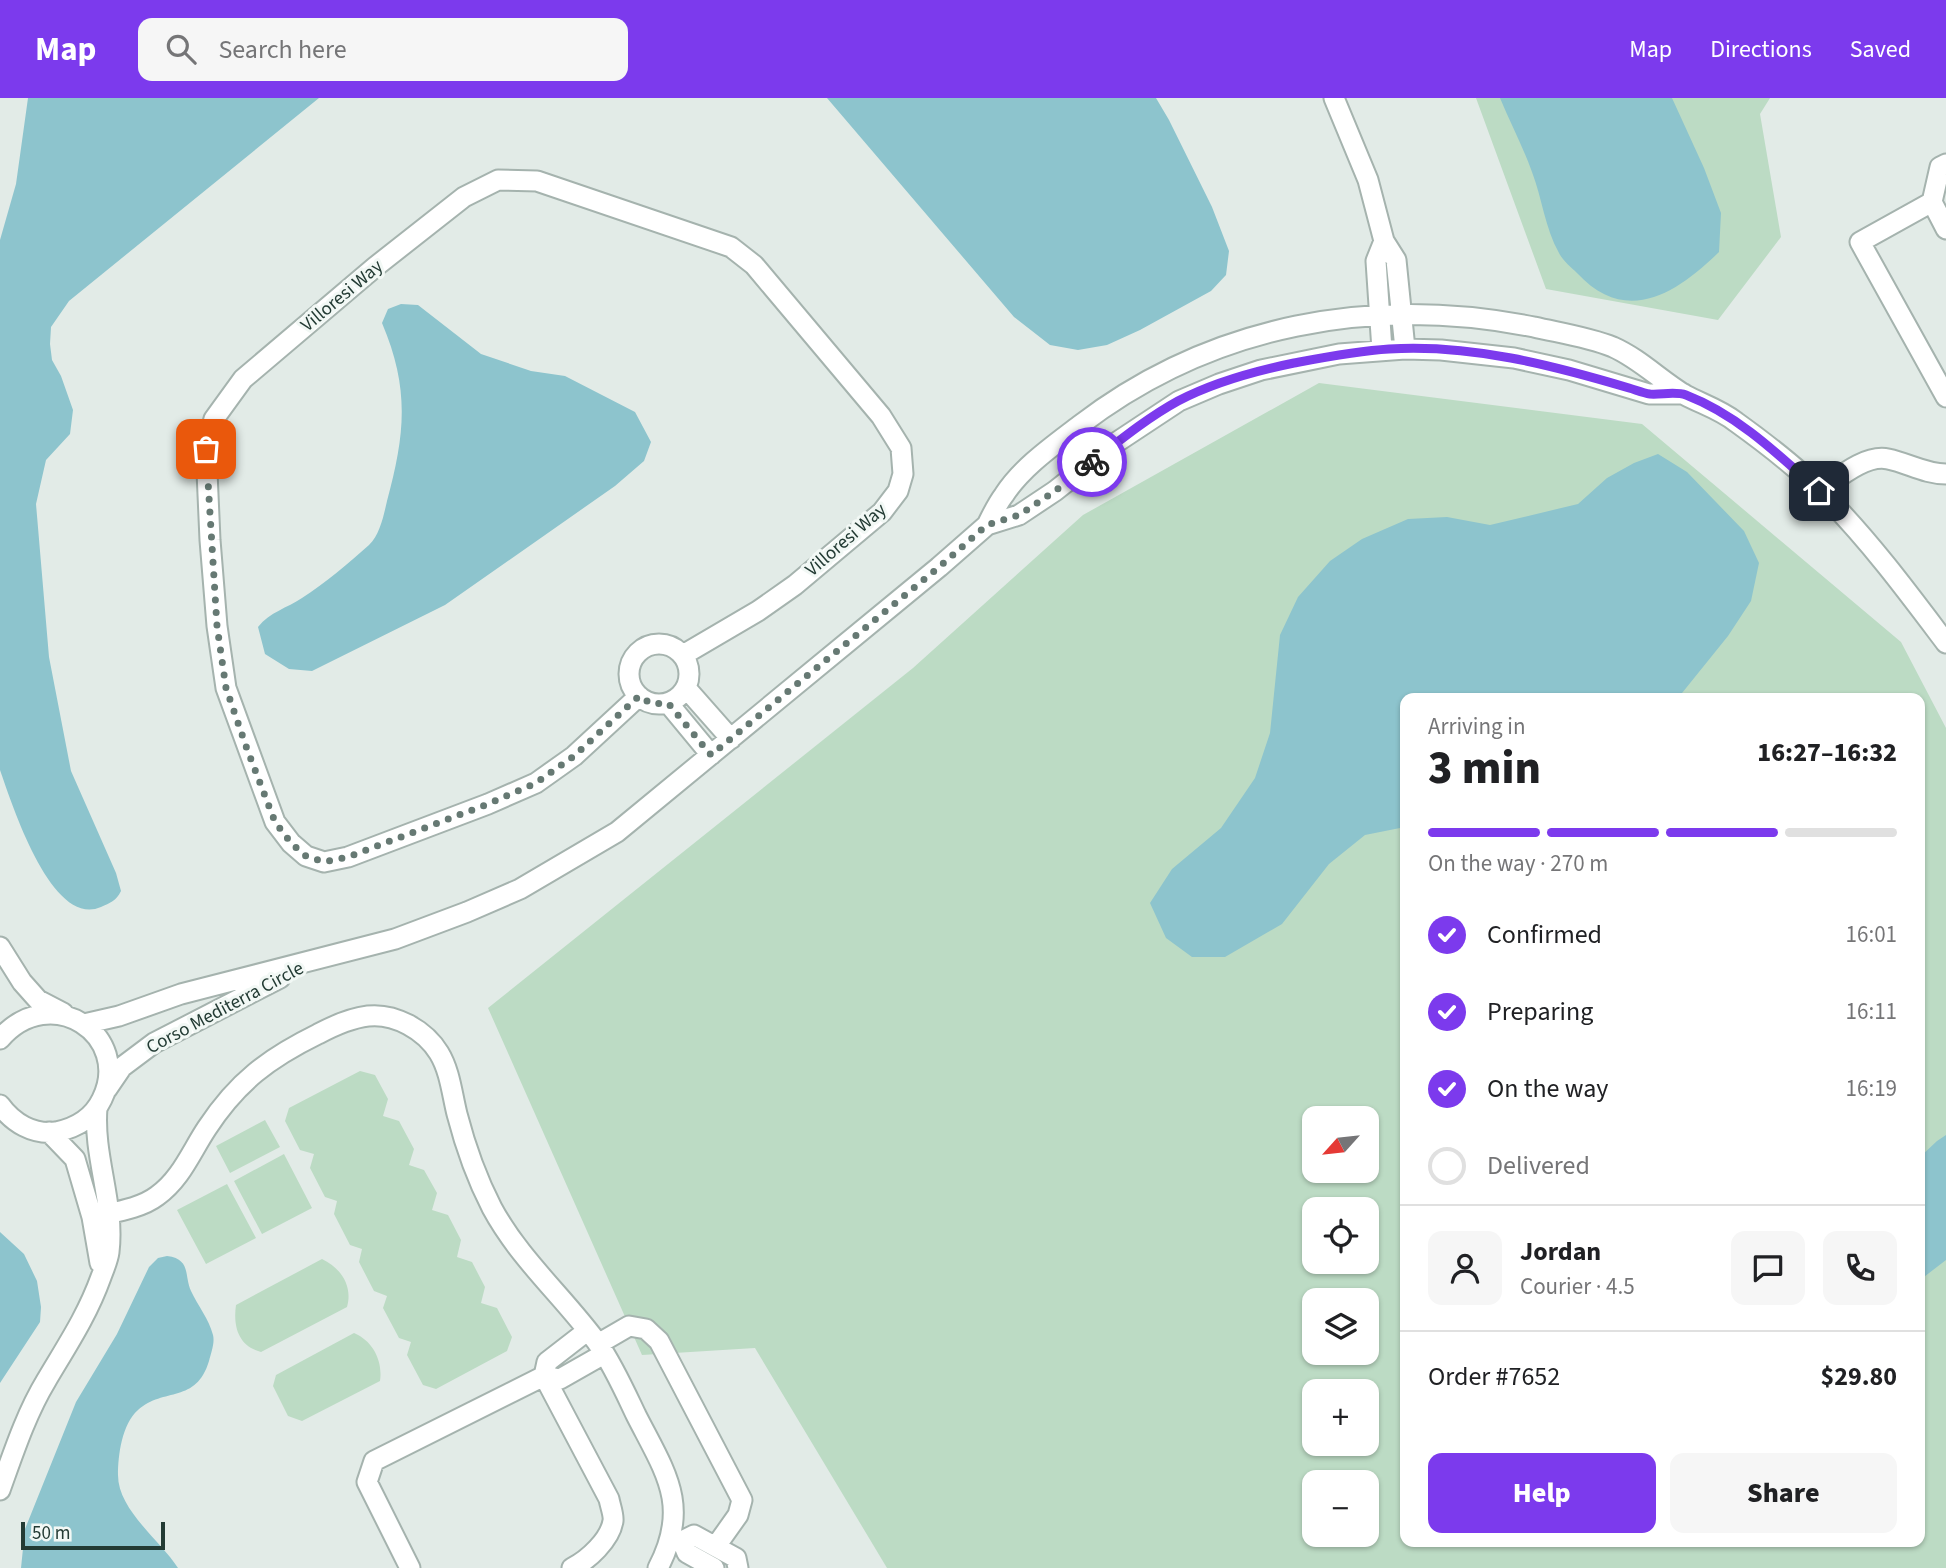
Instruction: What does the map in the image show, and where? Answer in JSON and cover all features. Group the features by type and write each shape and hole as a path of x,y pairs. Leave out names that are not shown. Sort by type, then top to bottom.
{"street":[{"path":"1334,98 1367,180 1384,241 1396,260 1405,349"},
{"path":"1946,164 1940,167 1932,202 1946,229"},
{"name":"Villoresi Way","path":"639,696 574,756 536,783 348,857 324,862 306,856 291,843 275,822 226,688 217,626 209,528 206,449 214,419 243,379 375,267 464,197 498,180 537,181 731,247 754,265 881,416 901,448 903,474 898,491 883,512 768,605 683,655"},
{"path":"1932,202 1860,242 1946,397"},
{"path":"1382,350 1376,261 1384,241"},
{"name":"Corso Mediterra Circle","path":"0,1039 14,1025 30,1016 49,1013 75,1020 119,1016 181,994 395,939 520,889 617,832 939,567 987,525 1004,494 1022,473 1084,421 1144,380 1253,335 1330,320 1452,315 1508,322 1573,335 1613,347 1649,368 1684,394 1734,419 1780,456 1819,491 1886,564 1946,643"},
{"name":"Corso Mediterra Circle","path":"987,525 1019,515 1055,491 1127,435 1179,401 1261,370 1339,354 1405,349 1514,358 1569,370 1648,394 1684,394"},
{"path":"1819,491 1854,466 1885,458 1942,478"},
{"path":"654,644 674,647 683,655 690,671 686,688 677,699 668,703 652,704 639,696 631,684 631,663 637,654 654,644"},
{"path":"686,688 731,739"},
{"path":"668,703 711,755"},
{"path":"0,947 22,982 38,1000 75,1020 97,1037 106,1053 109,1071 107,1090"},
{"name":"Corso Mediterra Circle","path":"0,1132 29,1129 49,1132 68,1130 85,1121 97,1108 122,1067 155,1043 317,960"},
{"path":"101,1214 138,1205 156,1197 177,1178 207,1127 234,1091 258,1068 291,1047 347,1021 365,1016 391,1017 404,1022 422,1035 439,1053 449,1078 475,1169 491,1206 512,1241 597,1343 670,1483 676,1539 687,1553 715,1568"},
{"path":"0,1032 0,1039"},
{"path":"0,1105 13,1120 29,1129"},
{"path":"0,1490 26,1421 45,1382 80,1327 108,1255 101,1214 97,1108"},
{"path":"49,1132 75,1159 101,1214"},
{"path":"572,1568 586,1561 601,1544 613,1521 609,1499 544,1376 547,1363 597,1343 629,1326 646,1329 659,1341 743,1500 738,1515 716,1546"},
{"path":"410,1568 367,1482 374,1461 544,1376 560,1379 597,1343"},
{"path":"658,1568 676,1539 694,1535 736,1558 738,1568"}],"green space":[{"path":"1476,98 1770,98 1760,114 1781,237 1718,320 1546,289"},
{"path":"1319,383 1642,424 1901,642 1946,728 1946,1568 887,1568 755,1348 642,1355 488,1008 913,668 1083,515"},
{"path":"360,1071 375,1075 388,1099 383,1116 399,1121 414,1149 409,1165 424,1170 437,1193 432,1210 448,1215 461,1240 457,1257 472,1262 485,1287 481,1303 497,1308 512,1337 507,1351 436,1389 423,1385 407,1355 411,1342 399,1338 383,1308 387,1296 374,1291 359,1262 362,1249 350,1245 334,1214 337,1201 325,1197 310,1168 314,1154 300,1150 285,1121 289,1108"},
{"path":"265,1120 280,1147 230,1173 216,1146"},
{"path":"284,1154 312,1208 262,1234 234,1181"},
{"path":"227,1184 256,1238 206,1264 177,1210"},
{"path":"322,1259 335,1267 344,1279 348,1292 347,1307 261,1352 247,1345 237,1328 236,1305"},
{"path":"354,1333 366,1341 375,1352 380,1366 380,1381 302,1421 288,1416 273,1386 276,1375"}],"water":[{"path":"28,98 319,98 69,301 51,327 52,360 61,376 73,410 70,434 46,460 36,504 49,657 71,771 116,873 121,891 115,899 101,907 83,909 66,899 50,881 36,858 13,808 0,770 0,240 16,184"},
{"path":"827,98 1156,98 1212,207 1229,251 1226,275 1211,291 1107,345 1078,350 1050,345 1014,317"},
{"path":"1500,98 1672,98 1721,213 1719,252 1686,280 1650,298 1632,301 1614,298 1595,289 1567,264 1559,253 1528,163"},
{"path":"401,304 418,305 481,354 531,371 565,376 635,412 651,442 644,461 615,486 445,605 312,671 289,669 265,654 258,627 273,614 296,602 337,573 369,545 383,518 398,454 402,412 397,369 382,323 388,309"},
{"path":"1658,454 1687,472 1744,531 1759,563 1751,601 1728,636 1682,693 1400,693 1400,828 1365,835 1329,864 1282,924 1225,957 1192,957 1166,938 1150,903 1172,869 1221,828 1255,778 1270,733 1280,635 1298,597 1330,561 1362,539 1408,519 1447,517 1490,525 1578,504 1607,478"},
{"path":"1946,1135 1946,1260 1925,1276 1925,1152"},
{"path":"0,1232 24,1254 37,1281 41,1307 40,1322 0,1383"},
{"path":"167,1256 180,1260 183,1264 191,1291 211,1329 212,1348 203,1375 196,1384 148,1403 133,1416 122,1440 118,1475 120,1488 132,1512 178,1568 21,1568 25,1529 76,1402 117,1334 149,1267 158,1258"}],"way so far":[{"path":"206,449 217,626 226,688 275,822 291,843 306,856 324,862 348,857 536,783 574,756 639,696 652,704 668,703 711,755 987,525 1019,515 1092,462"}],"route":[{"path":"1092,462 1132,431 1179,401 1261,370 1339,354 1390,349 1441,350 1514,358 1569,370 1648,394 1684,394 1734,419 1819,491"}]}
